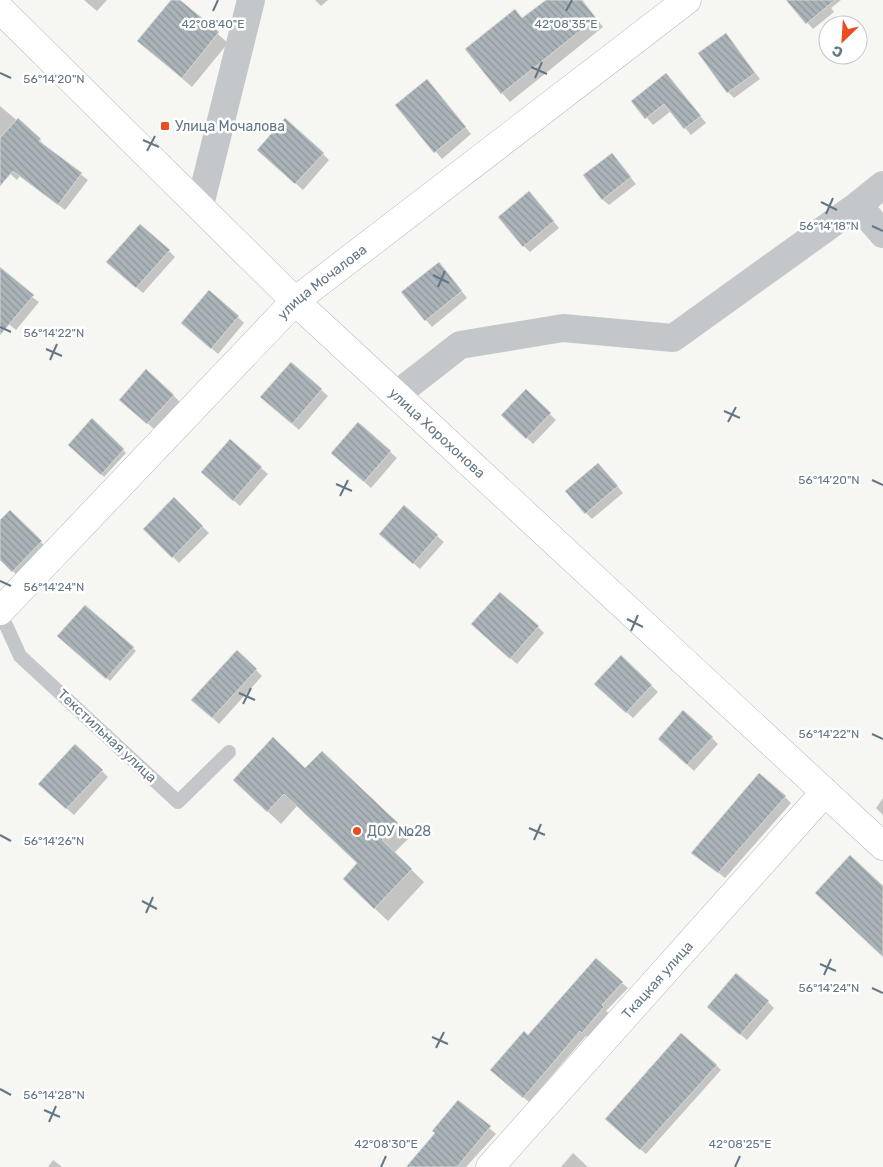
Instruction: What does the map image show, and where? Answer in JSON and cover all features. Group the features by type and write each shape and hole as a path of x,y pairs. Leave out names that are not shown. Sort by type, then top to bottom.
{"street":[{"path":"200,205 251,0"},
{"name":"улица Мочалова","path":"0,611 295,301 686,0"},
{"name":"улица Хорохонова","path":"0,9 295,301 883,846"},
{"path":"396,395 460,345 563,328 673,338 858,205 883,184"},
{"path":"858,205 883,234"},
{"name":"Ткацкая улица","path":"490,1167 825,792"}],"lane":[{"name":"Текстильная улица","path":"0,611 20,656 178,802 229,752"}],"building":[{"path":"171,0 180,0 219,32 182,78 137,41"},
{"path":"546,0 582,0 596,18 501,94 465,49 515,9 522,18"},
{"path":"786,0 835,0 806,24"},
{"path":"726,33 755,73 727,93 698,53"},
{"path":"666,73 701,116 684,129 664,104 645,119 631,101"},
{"path":"427,79 466,127 434,153 395,105"},
{"path":"18,118 41,139 39,141 82,173 58,205 13,171 0,186 0,138"},
{"path":"285,118 324,153 295,184 257,150"},
{"path":"612,153 631,177 602,200 583,175"},
{"path":"529,191 554,221 523,247 498,217"},
{"path":"140,224 170,250 136,288 106,262"},
{"path":"439,262 462,291 425,321 401,292"},
{"path":"0,267 34,295 0,335"},
{"path":"209,290 239,316 211,349 181,323"},
{"path":"291,362 322,389 292,424 260,397"},
{"path":"146,369 174,395 147,424 119,400"},
{"path":"526,389 551,413 526,439 501,415"},
{"path":"92,418 124,449 101,475 68,445"},
{"path":"358,422 391,451 364,482 331,453"},
{"path":"230,439 262,467 233,501 201,472"},
{"path":"598,463 618,486 585,514 565,491"},
{"path":"174,497 203,526 172,558 143,529"},
{"path":"404,505 438,535 413,564 379,534"},
{"path":"10,510 42,541 12,572 0,560 0,520"},
{"path":"500,592 539,626 510,659 471,624"},
{"path":"85,605 134,647 106,679 57,636"},
{"path":"237,650 257,669 212,718 191,700"},
{"path":"621,655 652,685 626,713 594,684"},
{"path":"683,710 713,737 687,765 658,739"},
{"name":"ДОУ №28","path":"273,737 305,768 322,751 398,823 382,840 412,869 374,909 343,879 357,863 284,794 267,812 233,780"},
{"path":"75,744 103,770 66,809 38,784"},
{"path":"759,773 786,796 718,873 691,853"},
{"path":"850,855 883,886 883,957 815,893"},
{"path":"596,958 623,982 602,1005 604,1007 582,1033 580,1031 523,1098 490,1070 524,1031 528,1035"},
{"path":"736,973 769,1001 740,1035 707,1007"},
{"path":"681,1033 717,1065 640,1150 605,1119"},
{"path":"458,1100 491,1126 457,1167 406,1167 435,1133 432,1131"}],"place":[{"name":"Улица Мочалова","path":"165,126"},
{"name":"ДОУ №28","path":"357,831"}]}
